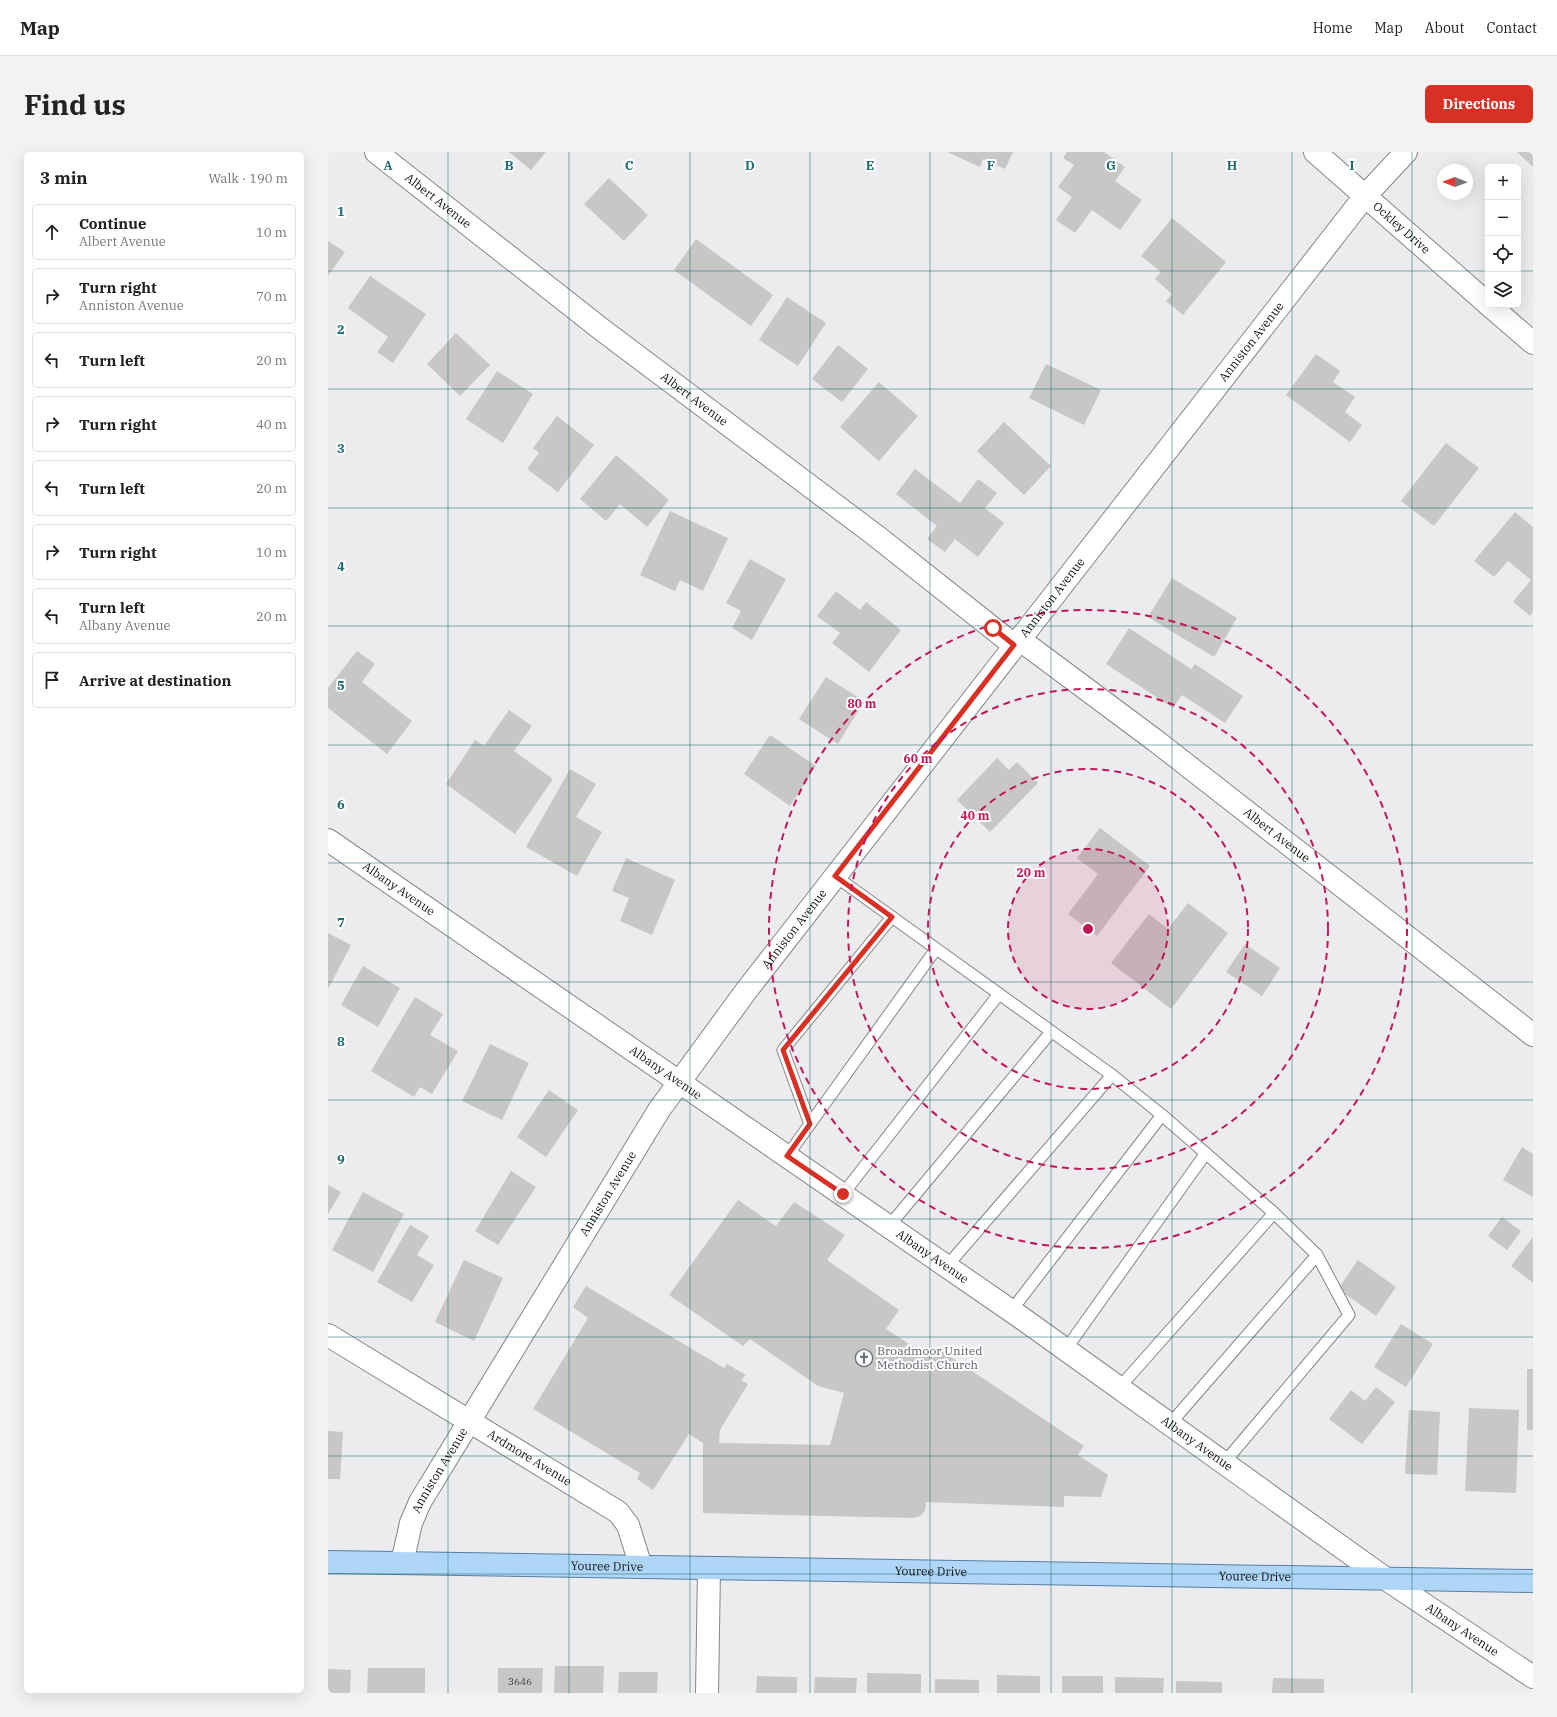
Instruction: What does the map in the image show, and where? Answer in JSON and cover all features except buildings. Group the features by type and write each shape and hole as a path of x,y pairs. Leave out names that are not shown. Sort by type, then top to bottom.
{"main road":[{"name":"Youree Drive","path":"328,1562 1533,1581"}],"street":[{"name":"Albert Avenue","path":"376,152 601,329 1017,642 1156,742 1533,1035"},
{"name":"Ockley Drive","path":"1315,152 1485,301"},
{"name":"Anniston Avenue","path":"402,1563 411,1524 420,1502 659,1110 746,991 1017,642 1365,196 1406,152"},
{"name":"Ockley Drive","path":"1494,308 1533,343"},
{"name":"Albany Avenue","path":"328,840 1012,1311 1386,1579 1533,1677"},
{"name":"Ardmore Avenue","path":"328,1335 618,1512 628,1525 641,1566"},
{"path":"708,1693 709,1569"}],"lane":[{"path":"835,876 1112,1075 1206,1153 1274,1213 1317,1255 1349,1315 1224,1463"},
{"path":"810,1124 783,1050 892,917"},
{"path":"787,1156 936,949"},
{"path":"843,1194 999,994"},
{"path":"888,1226 1051,1032"},
{"path":"947,1266 1112,1075"},
{"path":"1012,1311 1162,1115"},
{"path":"1066,1350 1206,1153"},
{"path":"1119,1388 1274,1213"},
{"path":"1170,1424 1317,1255"}],"place":[{"name":"Broadmoor United Methodist Church","path":"864,1358"}],"route":[{"path":"843,1194 787,1156 810,1124 783,1050 892,917 835,876 1014,645 993,628"}]}
